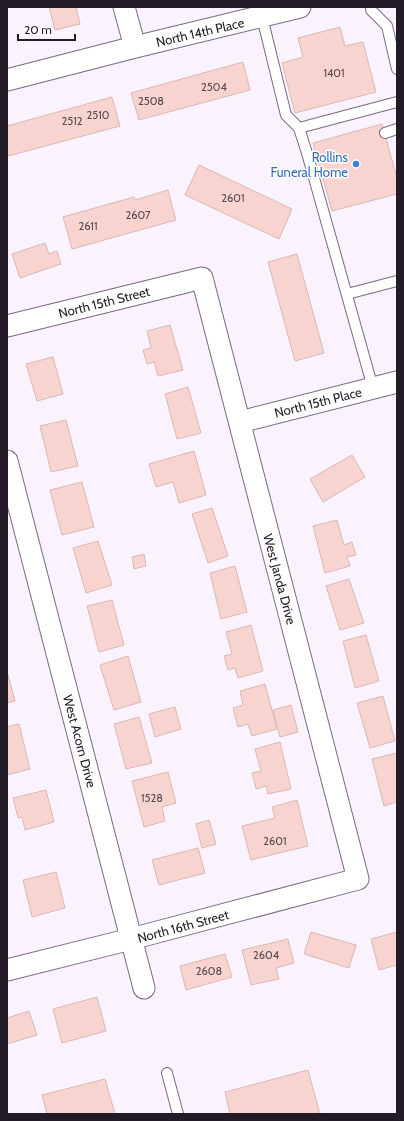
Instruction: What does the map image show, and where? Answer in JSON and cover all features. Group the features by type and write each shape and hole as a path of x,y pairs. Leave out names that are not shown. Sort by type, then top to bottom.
{"street":[{"path":"124,7 135,47"},
{"name":"North 14th Place","path":"7,80 300,7"},
{"name":"North 15th Street","path":"7,326 202,278"},
{"name":"West Janda Drive","path":"202,278 358,879"},
{"name":"North 15th Place","path":"240,422 397,382"},
{"name":"West Acorn Drive","path":"7,461 144,988"},
{"name":"North 16th Street","path":"7,970 358,879"}],"lane":[{"path":"371,7 371,10 387,26 397,69"},
{"path":"262,17 286,115 299,128 311,152 347,294 373,388"},
{"path":"299,128 397,102"},
{"path":"385,133 397,129"},
{"path":"347,294 397,281"},
{"path":"167,1073 178,1114"}],"building":[{"path":"49,7 76,7 80,24 55,30"},
{"path":"340,27 345,46 363,42 376,92 295,113 282,63 303,57 298,38"},
{"path":"243,62 250,90 139,120 131,93"},
{"path":"112,97 120,126 8,156 7,126"},
{"name":"Rollins Funeral Home","path":"382,124 397,178 397,194 332,211 313,143"},
{"path":"199,165 292,209 279,239 185,195"},
{"path":"168,190 176,220 72,249 63,217 134,197 135,200"},
{"path":"45,243 49,254 57,251 61,264 20,278 12,254"},
{"path":"297,254 324,353 295,361 268,262"},
{"path":"170,325 183,370 158,376 154,362 147,364 143,350 151,348 147,331"},
{"path":"53,357 63,394 37,401 26,364"},
{"path":"188,387 201,433 177,439 165,394"},
{"path":"66,420 78,466 51,472 40,426"},
{"path":"194,451 206,495 179,503 173,482 156,487 149,464"},
{"path":"352,455 365,477 323,502 310,479"},
{"path":"82,482 94,527 62,535 50,490"},
{"path":"212,508 228,556 208,563 192,514"},
{"path":"337,520 344,545 352,542 356,555 347,557 350,566 325,573 313,526"},
{"path":"98,541 112,585 86,593 73,548"},
{"path":"144,554 146,566 134,569 132,557"},
{"path":"235,566 247,612 221,619 210,573"},
{"path":"349,579 364,623 340,630 326,586"},
{"path":"112,600 124,645 99,652 87,606"},
{"path":"251,625 263,671 238,678 235,668 228,670 224,656 232,654 226,632"},
{"path":"366,635 379,681 355,688 343,641"},
{"path":"128,656 141,702 114,710 100,665"},
{"path":"7,671 15,701 7,703"},
{"path":"265,684 277,729 252,736 248,724 238,727 233,708 243,705 240,691"},
{"path":"383,696 395,741 370,748 357,703"},
{"path":"291,705 298,732 280,737 273,710"},
{"path":"175,707 181,729 155,737 149,714"},
{"path":"139,717 152,763 126,769 114,724"},
{"path":"19,724 30,769 7,775 7,727"},
{"path":"280,742 291,789 268,794 266,786 256,789 252,773 261,771 255,749"},
{"path":"397,753 397,802 384,806 372,759"},
{"path":"168,772 176,803 162,807 165,821 144,827 132,781"},
{"path":"46,790 54,822 25,830 22,817 18,818 13,798"},
{"path":"297,800 308,846 251,860 242,826 275,818 272,807"},
{"path":"209,820 216,844 202,848 196,824"},
{"path":"198,848 205,873 159,885 152,860"},
{"path":"56,872 65,908 32,917 23,880"},
{"path":"311,932 356,945 349,968 304,954"},
{"path":"397,932 397,965 379,970 371,939"},
{"path":"288,939 294,963 276,968 279,979 251,985 242,950"},
{"path":"225,954 232,977 186,990 180,966"},
{"path":"97,997 106,1031 62,1043 53,1009"},
{"path":"29,1011 37,1035 7,1044 7,1018"},
{"path":"308,1070 320,1114 230,1114 225,1092"},
{"path":"105,1079 115,1114 47,1114 42,1095"}],"place":[{"name":"Rollins Funeral Home","path":"356,164"}]}
